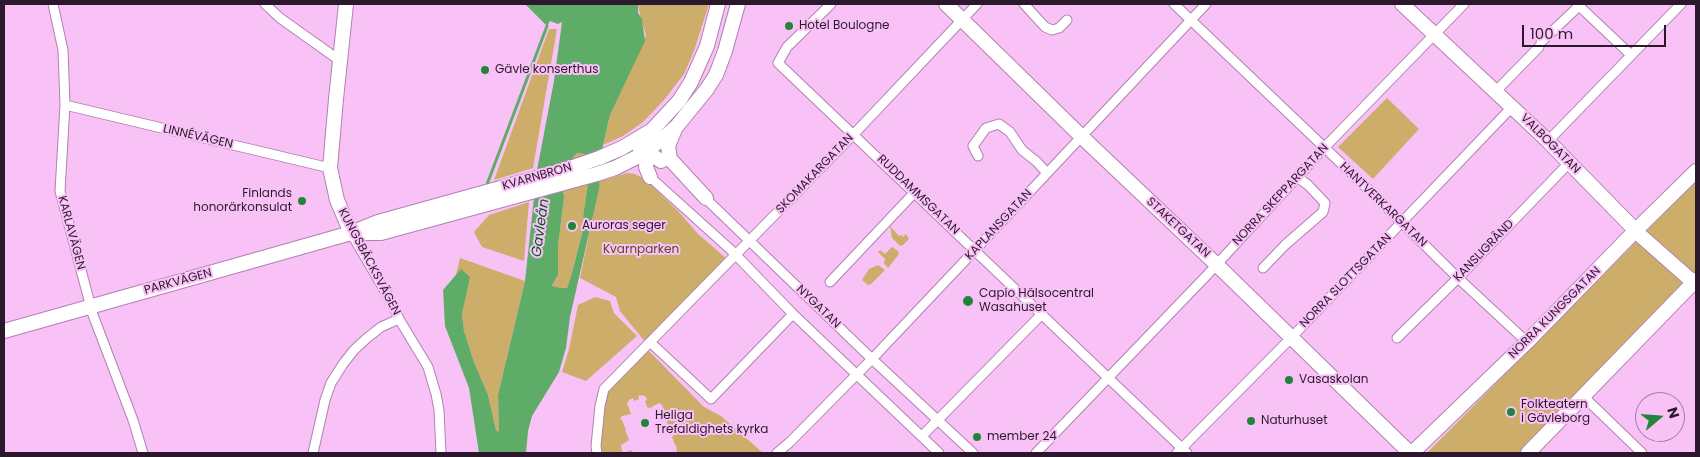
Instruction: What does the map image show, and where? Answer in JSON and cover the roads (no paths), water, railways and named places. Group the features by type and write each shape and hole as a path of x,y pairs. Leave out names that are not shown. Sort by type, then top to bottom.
{"main road":[{"name":"KUNGSBÄCKSVÄGEN","path":"346,4 330,168 337,200 351,232"},
{"path":"622,148 652,130 679,101 692,82 707,46 718,4"},
{"path":"621,165 646,151 677,126 694,106 716,75 738,4"},
{"name":"STAKETGATAN","path":"946,4 1411,453"},
{"name":"VALBOGATAN","path":"1402,4 1548,141 1636,230 1695,282"},
{"path":"677,126 668,146 670,159 706,198"},
{"path":"621,165 644,174 646,151 652,130"},
{"path":"622,148 646,151 661,161"},
{"name":"KVARNBRON","path":"453,207 599,158 622,148"},
{"name":"KVARNBRON","path":"453,207 621,165"},
{"name":"NORRA KUNGSGATAN","path":"1411,453 1527,342 1696,171"},
{"name":"PARKVÄGEN","path":"4,331 351,232 378,222 453,207"},
{"path":"1528,453 1695,282"}],"street":[{"name":"KARLAVÄGEN","path":"53,4 63,50 65,105 60,191 90,306 133,420 143,453"},
{"path":"266,4 280,18 340,60"},
{"name":"RUDDAMMSGATAN","path":"831,4 787,47 778,63 1042,314 1182,452"},
{"name":"SKOMAKARGATAN","path":"597,453 600,406 604,389 854,134 977,4"},
{"path":"1024,4 1044,28 1052,30 1059,28 1067,20"},
{"name":"HANTVERKARGATAN","path":"1174,4 1527,342"},
{"name":"KAPLANSGATAN","path":"777,453 858,374 1206,4"},
{"name":"NORRA SKEPPARGATAN","path":"1036,453 1217,264 1324,148 1464,4"},
{"path":"1548,141 1681,4"},
{"path":"1496,91 1578,5 1631,55"},
{"name":"LINNÉVÄGEN","path":"65,105 330,168"},
{"name":"NORRA SLOTTSGATAN","path":"1182,452 1512,107"},
{"path":"978,156 973,146 986,128 1000,124 1010,132 1022,150 1037,162 1046,173"},
{"name":"NYGATAN","path":"661,161 706,198 872,359 974,453"},
{"name":"KANSLIGRÄND","path":"1397,338 1570,163"},
{"name":"NYGATAN","path":"644,174 736,255 793,314 939,453"},
{"path":"1262,268 1323,212 1325,203 1308,185 1297,177"},
{"path":"830,282 915,192"},
{"name":"KUNGSBÄCKSVÄGEN","path":"351,232 428,367 438,410 441,453"},
{"path":"651,342 711,400 793,314"},
{"path":"922,436 1042,314"},
{"path":"313,453 325,400 343,364 367,338 381,327 399,319"},
{"path":"1583,396 1642,453"},
{"name":"KAPLANSGATAN","path":"782,453 790,442"}],"water":[{"name":"Gavleån","path":"525,4 638,4 638,13 642,19 645,41 610,115 603,145 599,189 570,317 566,348 559,372 532,416 528,431 526,453 479,453 469,388 445,326 443,290 461,269 470,277 462,314 464,331 474,362 488,395 496,430 499,432 498,395 525,281 537,170 554,81 562,22 558,24 550,21 547,26","holes":["577,153 585,154 588,165 588,184 583,217 586,218 567,288 561,288 552,286 558,275 558,246 564,197 562,182 571,160"]}],"waterway":[{"path":"486,187 547,26"}],"place":[{"name":"Hotel Boulogne","path":"789,26"},
{"name":"Gävle konserthus","path":"485,70"},
{"name":"Finlands honorärkonsulat","path":"302,201"},
{"name":"Auroras seger","path":"572,226"},
{"name":"Capio Hälsocentral Wasahuset","path":"968,301"},
{"name":"Vasaskolan","path":"1289,380"},
{"name":"Folkteatern i Gävleborg","path":"1511,412"},
{"name":"Naturhuset","path":"1251,421"},
{"name":"Heliga Trefaldighets kyrka","path":"645,423"},
{"name":"member 24","path":"977,437"}],"park label":[{"name":"Kvarnparken","path":"641,250"}]}
